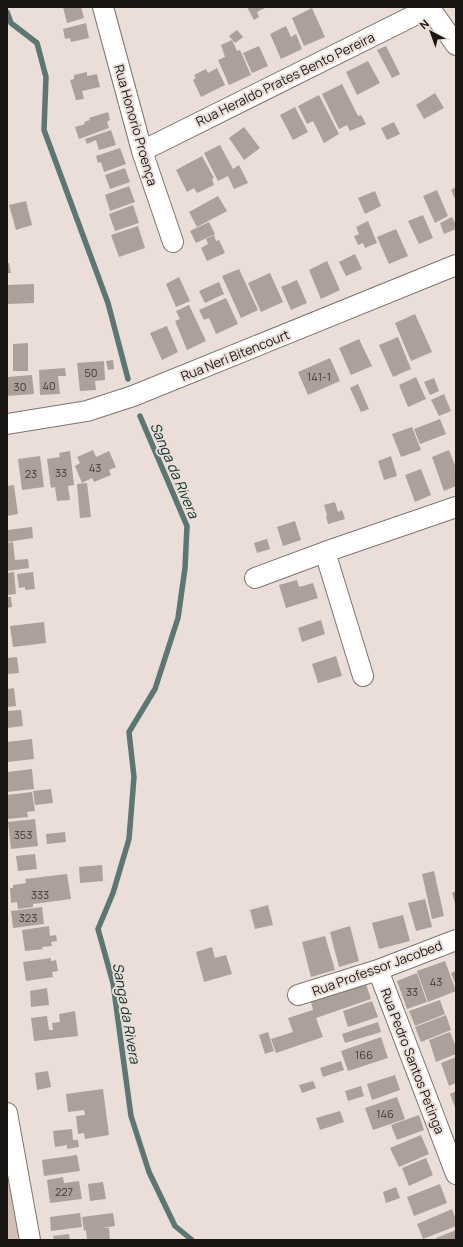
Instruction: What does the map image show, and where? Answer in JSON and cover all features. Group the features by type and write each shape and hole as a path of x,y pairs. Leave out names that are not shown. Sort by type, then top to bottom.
{"street":[{"name":"Rua Honorio Proença","path":"103,7 142,151 173,242"},
{"name":"Rua Heraldo Prates Bento Pereira","path":"142,151 429,7"},
{"path":"429,7 456,45"},
{"name":"Rua Neri Bitencourt","path":"7,424 87,411 133,396 456,265"},
{"path":"255,578 324,552 456,507"},
{"path":"324,552 363,676"},
{"name":"Rua Professor Jacobed","path":"298,995 378,970 456,940"},
{"name":"Rua Pedro Santos Petinga","path":"378,970 456,1174"},
{"path":"7,1113 30,1240"}],"shaded area":[{"path":"7,1163 20,1240 7,1240"}],"building":[{"path":"63,7 81,7 84,18 67,23"},
{"path":"247,7 267,7 257,12 259,17 254,20"},
{"path":"312,8 325,37 304,46 292,18"},
{"path":"86,23 89,38 71,42 70,38 65,39 63,29"},
{"path":"286,26 291,37 296,34 302,49 281,59 270,34"},
{"path":"237,30 243,37 235,43 229,36"},
{"path":"232,40 237,51 240,50 251,75 229,85 218,60 225,57 221,45"},
{"path":"259,46 268,66 252,73 243,53"},
{"path":"386,46 400,74 392,78 377,50"},
{"path":"368,61 380,83 357,95 346,72"},
{"path":"217,68 225,85 201,97 193,80 196,78 194,75 206,69 208,73"},
{"path":"87,72 87,76 97,74 100,87 82,91 84,99 76,100 70,80 74,79 74,75"},
{"path":"342,84 358,116 361,115 366,124 350,131 347,125 339,129 322,94"},
{"path":"435,93 444,108 424,119 416,105"},
{"path":"319,95 339,134 324,143 313,121 307,124 298,106"},
{"path":"295,107 308,132 293,140 280,115"},
{"path":"108,112 110,120 107,122 109,128 79,139 75,127 85,124 84,122 90,120 89,118"},
{"path":"394,122 400,134 387,140 381,128"},
{"path":"244,127 260,148 244,160 229,138"},
{"path":"111,130 116,145 99,150 96,140 87,144 85,139"},
{"path":"220,145 233,169 239,165 248,183 234,189 228,176 218,181 204,153"},
{"path":"120,148 126,164 104,172 101,162 98,163 96,156"},
{"path":"202,156 214,178 212,179 214,185 197,193 194,188 187,192 176,170"},
{"path":"125,168 130,182 110,189 105,175"},
{"path":"129,186 135,202 110,211 105,195"},
{"path":"456,187 456,201 451,190"},
{"path":"437,190 448,216 435,223 423,196"},
{"path":"375,191 381,206 365,214 358,198"},
{"path":"218,196 227,211 197,227 189,212"},
{"path":"26,201 32,225 16,230 9,205"},
{"path":"133,205 139,223 115,231 109,214"},
{"path":"423,215 433,238 419,244 408,221"},
{"path":"452,217 456,225 456,229 444,234 440,223"},
{"path":"368,221 377,243 365,248 363,243 358,245 354,236 359,234 356,227"},
{"path":"209,222 215,234 196,243 190,231"},
{"path":"138,226 145,248 119,257 111,235"},
{"path":"396,229 408,256 389,264 377,237"},
{"path":"214,235 216,241 219,240 225,253 207,261 201,248 208,244 206,239"},
{"path":"355,254 362,269 346,276 339,262"},
{"path":"327,261 340,290 321,299 309,270"},
{"path":"7,263 9,263 11,273 7,273"},
{"path":"239,269 258,310 241,318 222,276"},
{"path":"270,273 283,302 261,312 248,283"},
{"path":"179,277 190,301 176,307 166,284"},
{"path":"297,280 307,303 291,310 281,287"},
{"path":"219,282 224,294 205,303 199,291"},
{"path":"34,284 34,303 7,304 7,285"},
{"path":"226,298 238,324 216,334 209,318 204,320 199,310"},
{"path":"189,305 206,341 187,350 175,321 180,319 176,311"},
{"path":"415,314 432,352 411,361 395,323"},
{"path":"167,326 178,352 162,360 150,333"},
{"path":"398,337 411,369 393,377 379,345"},
{"path":"359,339 372,366 351,375 339,348"},
{"path":"28,343 28,371 13,371 13,344"},
{"path":"330,358 340,381 308,395 298,372"},
{"path":"113,360 114,369 108,370 106,361"},
{"path":"104,361 105,380 95,381 96,390 80,391 77,363"},
{"path":"65,368 66,376 58,376 60,394 40,395 39,370"},
{"path":"32,375 34,394 7,396 7,377"},
{"path":"416,377 426,399 408,407 399,385"},
{"path":"434,378 439,391 430,395 424,382"},
{"path":"358,384 369,409 361,412 350,388"},
{"path":"444,394 451,411 439,416 431,400"},
{"path":"440,419 446,434 420,444 414,429"},
{"path":"412,427 421,450 401,457 392,434"},
{"path":"93,450 96,457 109,451 116,467 109,470 111,475 94,482 92,478 82,483 75,466 80,463 77,457"},
{"path":"449,450 456,468 456,486 444,491 432,457"},
{"path":"70,451 74,485 68,486 70,500 57,501 55,487 51,488 47,459 60,457 59,453"},
{"path":"40,456 44,487 22,490 18,459"},
{"path":"391,456 397,476 384,480 378,461"},
{"path":"421,469 431,495 415,502 405,475"},
{"path":"87,483 91,517 80,518 77,484"},
{"path":"14,485 18,514 7,516 7,486"},
{"path":"335,502 338,512 342,510 345,519 328,524 324,505"},
{"path":"295,521 301,540 283,546 277,527"},
{"path":"32,527 33,538 7,542 7,530"},
{"path":"267,539 270,549 257,553 254,543"},
{"path":"13,542 15,560 28,559 29,568 7,571 7,543"},
{"path":"14,572 16,594 7,595 7,573"},
{"path":"33,572 35,589 25,590 25,587 19,588 17,574"},
{"path":"297,580 299,587 313,583 318,598 286,608 279,585"},
{"path":"7,597 11,597 12,607 7,608"},
{"path":"321,620 325,634 302,642 298,628"},
{"path":"44,622 46,643 13,647 10,626"},
{"path":"336,656 342,676 318,683 312,664"},
{"path":"17,657 19,673 7,674 7,658"},
{"path":"14,688 16,706 7,707 7,689"},
{"path":"21,710 23,726 7,728 7,711"},
{"path":"32,739 34,759 7,762 7,742"},
{"path":"32,769 34,789 7,792 7,772"},
{"path":"51,789 53,803 35,805 33,791"},
{"path":"32,792 35,811 27,812 28,817 7,819 7,795"},
{"path":"35,819 38,846 11,849 8,822"},
{"path":"65,832 66,842 47,844 46,834"},
{"path":"35,854 37,869 18,871 16,856"},
{"path":"102,865 103,881 80,883 79,867"},
{"path":"434,871 444,916 432,919 422,874"},
{"path":"67,874 71,899 33,904 33,907 18,909 17,902 11,903 10,888 13,888 13,885 26,883 25,879"},
{"path":"456,891 456,906 452,893"},
{"path":"425,899 432,927 416,931 408,903"},
{"path":"268,905 273,925 255,929 250,910"},
{"path":"42,907 44,924 13,928 11,911"},
{"path":"403,915 410,941 379,949 372,923"},
{"path":"49,926 50,936 56,935 57,941 51,942 52,946 42,947 43,949 25,951 22,930"},
{"path":"350,926 359,961 339,967 330,932"},
{"path":"325,936 335,970 311,977 302,942"},
{"path":"212,947 215,958 226,955 232,974 204,982 196,952"},
{"path":"51,958 51,961 56,960 58,971 52,972 53,977 26,981 23,962"},
{"path":"445,961 456,991 428,1002 417,971"},
{"path":"456,971 456,985 451,973"},
{"path":"417,973 427,1002 407,1009 397,981"},
{"path":"366,984 371,999 316,1018 323,1037 276,1053 271,1039 293,1032 288,1018 313,1010 311,1002"},
{"path":"47,988 49,1005 31,1007 30,991"},
{"path":"440,1000 445,1014 415,1026 409,1011"},
{"path":"372,1001 378,1017 348,1027 343,1011"},
{"path":"75,1011 78,1036 34,1041 31,1018 47,1016 49,1030 53,1030 52,1023 60,1022 59,1014"},
{"path":"446,1015 451,1030 421,1042 415,1027"},
{"path":"378,1022 381,1032 345,1043 342,1034"},
{"path":"268,1032 274,1051 265,1054 259,1035"},
{"path":"450,1032 456,1047 456,1054 436,1062 429,1040"},
{"path":"381,1037 388,1058 348,1071 341,1051"},
{"path":"456,1057 456,1083 449,1086 441,1063"},
{"path":"341,1061 344,1070 323,1077 320,1068"},
{"path":"48,1071 51,1087 37,1090 35,1073"},
{"path":"395,1075 400,1090 372,1100 367,1084"},
{"path":"313,1081 316,1088 302,1093 299,1085"},
{"path":"361,1086 364,1096 348,1101 345,1091"},
{"path":"103,1089 109,1135 85,1139 84,1133 78,1134 76,1116 85,1115 84,1110 68,1112 66,1094"},
{"path":"456,1091 456,1110 450,1094"},
{"path":"397,1097 405,1119 373,1130 365,1108"},
{"path":"340,1111 344,1122 320,1130 316,1118"},
{"path":"419,1115 424,1130 397,1140 391,1125"},
{"path":"72,1129 73,1140 78,1140 79,1147 67,1149 67,1145 55,1147 53,1131"},
{"path":"421,1135 429,1154 399,1167 390,1148"},
{"path":"77,1155 80,1171 44,1176 42,1160"},
{"path":"426,1158 433,1175 409,1186 402,1168"},
{"path":"63,1177 64,1183 79,1181 82,1199 50,1203 47,1180"},
{"path":"103,1182 106,1199 90,1201 88,1184"},
{"path":"440,1184 447,1203 414,1216 407,1197"},
{"path":"396,1187 400,1198 386,1203 383,1192"},
{"path":"452,1209 456,1220 456,1226 423,1239 417,1224"},
{"path":"80,1213 82,1227 51,1231 50,1217"},
{"path":"113,1213 115,1226 103,1228 109,1228 110,1240 87,1240 82,1217"},
{"path":"456,1230 456,1240 437,1240 436,1238"},
{"path":"69,1234 70,1240 54,1240 53,1236"}],"waterway":[{"name":"Sanga da Rivera","path":"7,12 11,23 37,43 46,77 44,130 108,303 128,379"},
{"name":"Sanga da Rivera","path":"140,416 187,526 185,568 178,618 155,689 129,732 134,777 129,839 113,893 98,929 113,983 131,1116 149,1172 175,1226 192,1240"}]}
